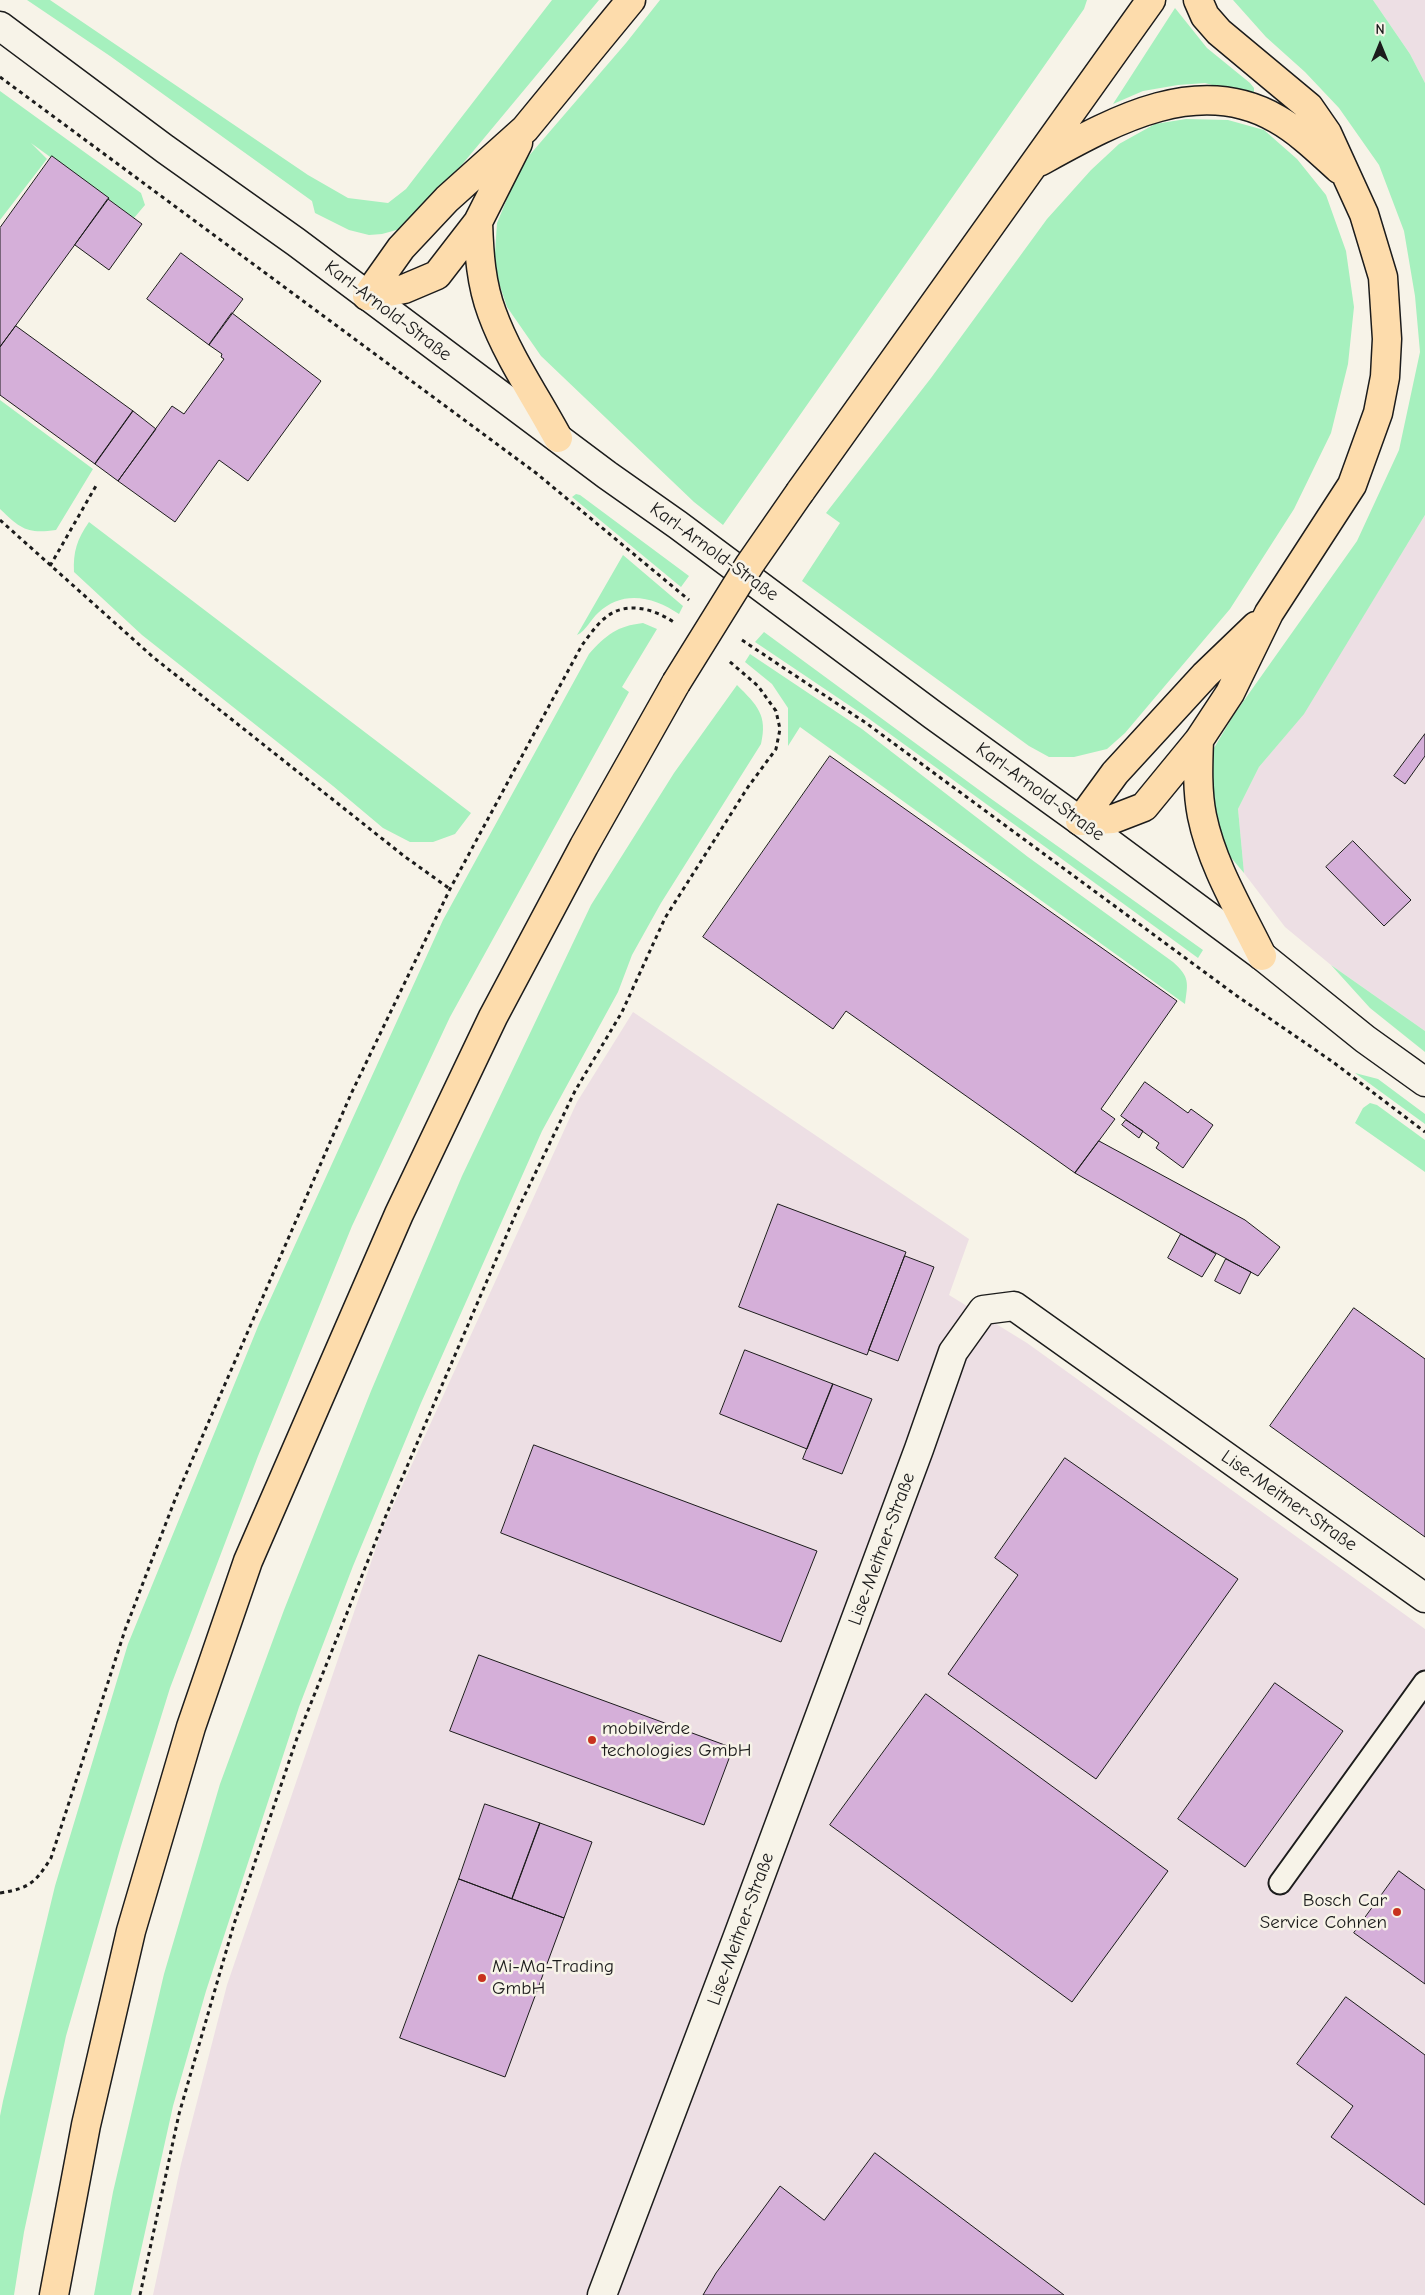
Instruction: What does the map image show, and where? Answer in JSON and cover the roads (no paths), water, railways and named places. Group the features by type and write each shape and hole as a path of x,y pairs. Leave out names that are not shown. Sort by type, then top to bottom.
{"highway":[{"path":"367,296 401,248 427,220 447,199 525,129 631,0"},
{"path":"1122,39 1127,0"},
{"path":"54,2295 86,2125 131,1931 191,1727 248,1561 398,1214 493,1017 584,846 676,683 750,564 1150,0"},
{"path":"1080,820 1113,819 1144,807 1199,740 1230,693 1270,613 1352,485 1378,413 1385,377 1387,339 1382,277 1364,214 1327,133 1309,107 1219,32 1205,16 1198,0"},
{"path":"1034,165 1098,130 1148,110 1168,104 1220,100 1245,105 1275,118 1294,129 1349,178"},
{"path":"367,296 404,289 437,275 478,222 525,129"},
{"path":"478,222 481,268 492,312 507,346 558,438"},
{"path":"1080,820 1114,773 1205,674 1270,613"},
{"path":"1199,740 1199,790 1202,815 1209,844 1262,956"}],"main road":[{"name":"Karl-Arnold-Straße","path":"0,26 932,715 1080,820 1262,956 1366,1039 1425,1082"},
{"name":"Lise-Meitner-Straße","path":"602,2295 742,1927 916,1458 953,1352 983,1310 1014,1306 1425,1598"}],"lane":[{"path":"1280,1883 1425,1682"}],"place":[{"name":"mobilverde techologies GmbH","path":"592,1740"},
{"name":"Bosch Car Service Cohnen","path":"1397,1912"},
{"name":"Mi-Ma-Trading GmbH","path":"482,1978"}]}
